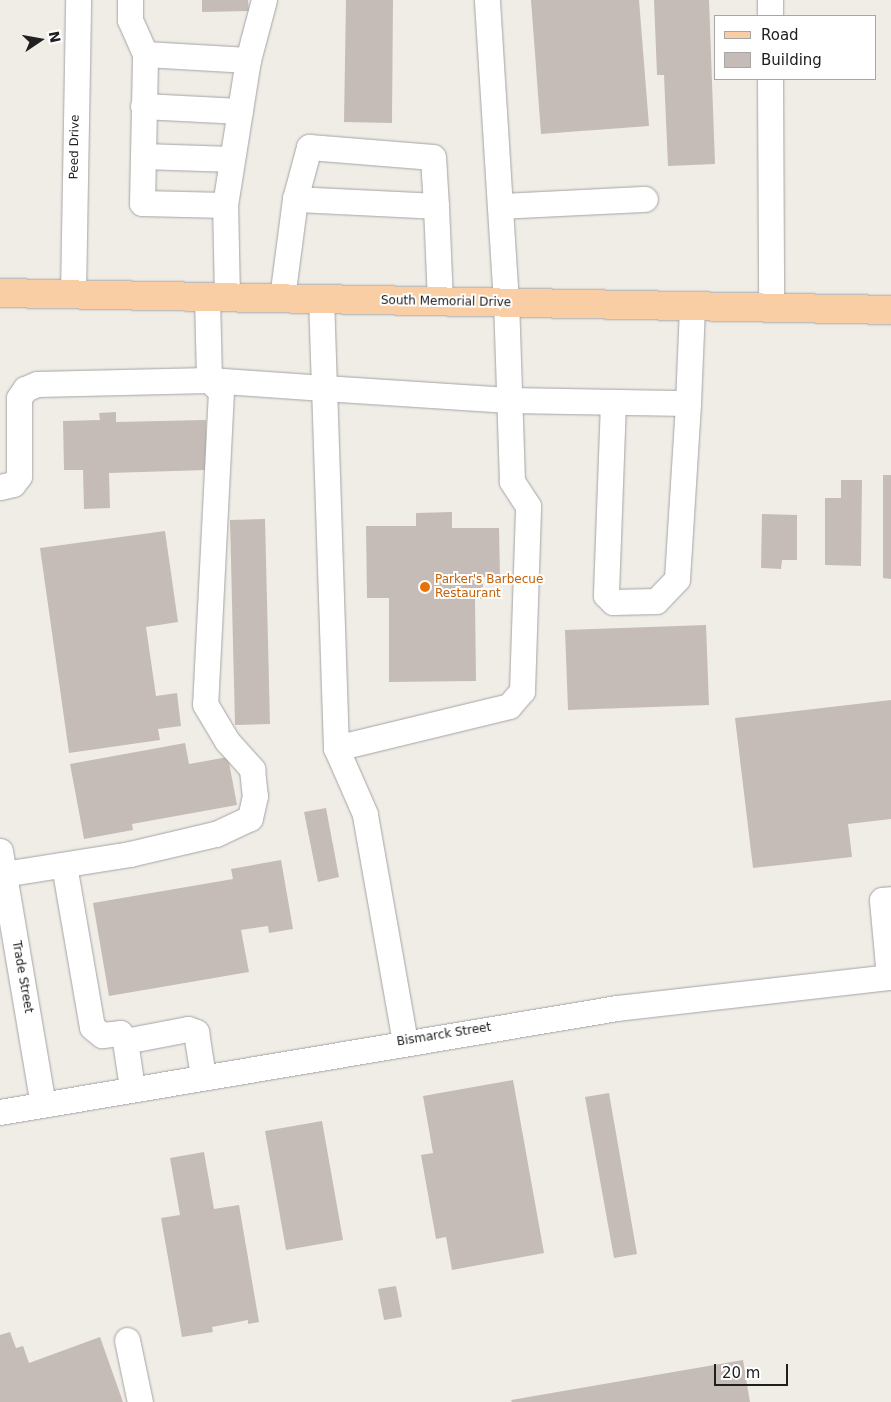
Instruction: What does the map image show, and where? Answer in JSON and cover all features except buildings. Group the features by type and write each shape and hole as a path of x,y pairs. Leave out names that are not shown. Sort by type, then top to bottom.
{"main road":[{"name":"South Memorial Drive","path":"0,293 891,310"}],"street":[{"name":"Peed Drive","path":"72,294 78,0"},
{"path":"130,0 130,20 145,54 142,203 225,206"},
{"path":"209,380 225,206 248,60 264,0"},
{"path":"336,748 509,706 522,691 528,506 512,481 506,303 487,0"},
{"path":"770,0 770,15"},
{"path":"145,54 248,60"},
{"path":"770,80 771,308"},
{"path":"143,106 240,111"},
{"path":"282,298 295,199 310,147 432,157 440,302"},
{"path":"143,156 232,159"},
{"path":"295,199 436,206"},
{"path":"500,206 645,199"},
{"path":"322,299 336,748 366,814 405,1042"},
{"path":"613,402 606,595 613,602 656,601 677,579 692,306"},
{"path":"2,863 64,865 191,841 250,818 255,796 252,769 228,741 205,704 222,392 209,380"},
{"path":"0,487 13,484 19,476 19,398 25,389 37,384 209,380 509,400 688,403"},
{"name":"Trade Street","path":"2,863 43,1104"},
{"path":"64,865 92,1027 102,1035 120,1033 125,1041 132,1088"},
{"path":"890,977 882,900 891,899"},
{"name":"Bismarck Street","path":"0,1112 203,1076 617,1008 890,977"},
{"path":"125,1041 188,1028 196,1032 203,1076"},
{"path":"127,1340 140,1402"}],"place":[{"name":"Parker's Barbecue Restaurant","path":"425,587"}]}
